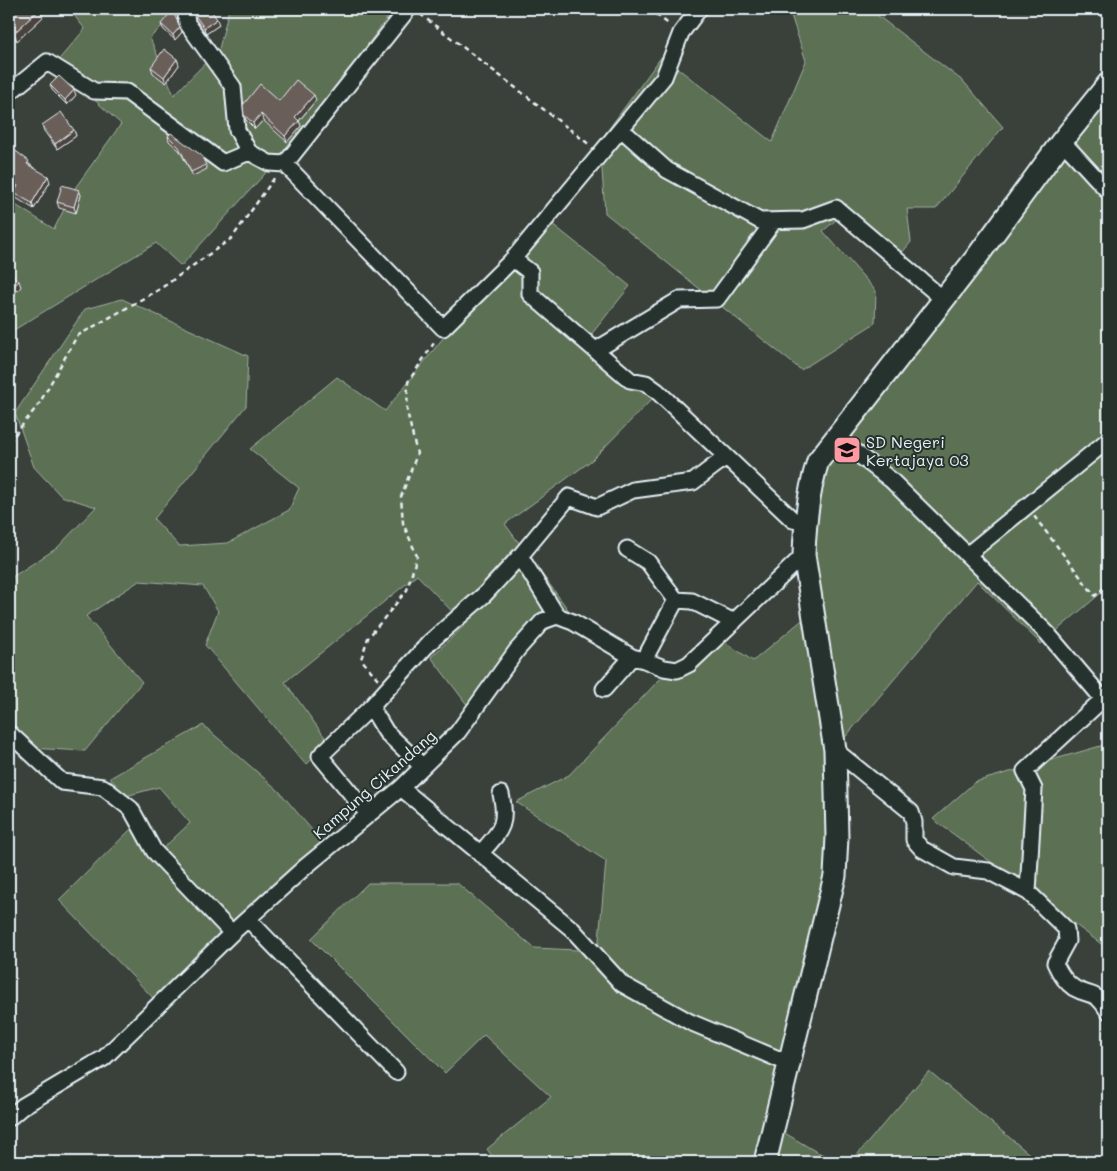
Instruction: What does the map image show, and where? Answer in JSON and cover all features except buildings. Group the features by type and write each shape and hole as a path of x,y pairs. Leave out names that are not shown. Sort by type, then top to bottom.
{"street":[{"path":"192,9 186,14 187,23 233,87 237,130 250,152 269,163 284,164 444,328 513,259 664,77 681,33 699,9"},
{"path":"284,164 408,9"},
{"path":"9,93 47,62 94,91 128,92 222,163 250,152"},
{"path":"765,1162 835,876 838,837 835,750 804,555 804,522 811,484 818,461 943,300 1062,141 1108,84"},
{"path":"621,129 667,170 760,221 803,220 836,208 943,300"},
{"path":"1062,141 1108,191"},
{"path":"596,350 679,300 717,299 774,221"},
{"path":"513,259 530,272 530,294 630,380 646,383 657,391 793,520 804,522"},
{"path":"837,438 891,480 1047,634 1103,699 1025,771 1034,789 1028,892"},
{"path":"967,555 1108,440"},
{"path":"368,814 320,756 371,707 430,642 485,594 520,556 569,497 596,507 633,490 693,482 726,457"},
{"path":"627,549 648,562 676,600"},
{"path":"520,556 557,616 573,622 638,658 664,668 678,670 689,664 804,555"},
{"path":"676,600 692,601 734,622"},
{"path":"604,689 638,658 676,600"},
{"name":"Kampung Cikandang","path":"9,1118 23,1106 104,1058 232,933 305,867 400,788 458,732 524,642 543,621 557,616"},
{"path":"371,707 386,732 422,766"},
{"path":"9,733 62,782 103,787 131,809 154,851 232,933"},
{"path":"835,750 911,812 914,822 914,840 922,849 954,867 988,871 1028,892 1066,929 1067,941 1055,963 1060,974 1073,988 1095,995 1102,1000 1108,1011"},
{"path":"400,788 572,929 622,984 690,1022 788,1063"},
{"path":"480,854 500,831 505,812 501,794"},
{"path":"248,919 396,1072"}],"path":[{"path":"412,9 601,153"},
{"path":"649,9 681,33"},
{"path":"9,442 39,404 78,336 160,289 232,238 284,164"},
{"path":"387,690 361,659 368,638 407,590 417,556 402,523 401,497 417,454 407,411 408,382 444,328"},
{"path":"1027,507 1095,596 1108,584"}],"green space":[{"path":"69,9 173,9 175,13 150,38 174,95 219,49 229,9 394,9 302,133 181,266 156,243 9,333 9,201 54,229 75,188 121,124 55,64 85,29"},
{"path":"789,9 869,9 964,82 1003,127 936,209 907,209 911,242 895,261 837,219 823,231 876,291 875,323 801,370 605,213 600,141 662,56 772,142 806,61"},
{"path":"1108,86 1108,592 1101,593 1041,644 977,581 831,754 835,883 773,1126 815,1151 839,1162 496,1162 487,1149 551,1097 484,1035 445,1073 311,939 368,883 457,883 534,948 598,951 606,861 516,802 569,775 658,681 719,638 753,661 807,616 816,460"},
{"path":"541,215 630,286 586,341 653,398 592,460 505,524 572,615 511,651 471,710 431,657 465,625 417,575 285,682 329,743 306,765 205,645 218,611 203,586 139,581 86,616 142,682 85,751 9,747 9,579 57,548 96,507 61,496 34,467 15,413 85,309 122,299 248,356 246,406 154,519 179,546 228,543 289,510 299,488 250,449 337,377 385,411"},
{"path":"203,725 279,791 323,843 158,1003 59,900 131,829 158,853 190,823 159,787 126,796 110,778"},
{"path":"1104,745 1108,749 1108,949 933,819 975,782"},
{"path":"929,1071 1039,1162 851,1162"}],"place":[{"name":"SD Negeri Kertajaya 03","path":"847,450"}]}
